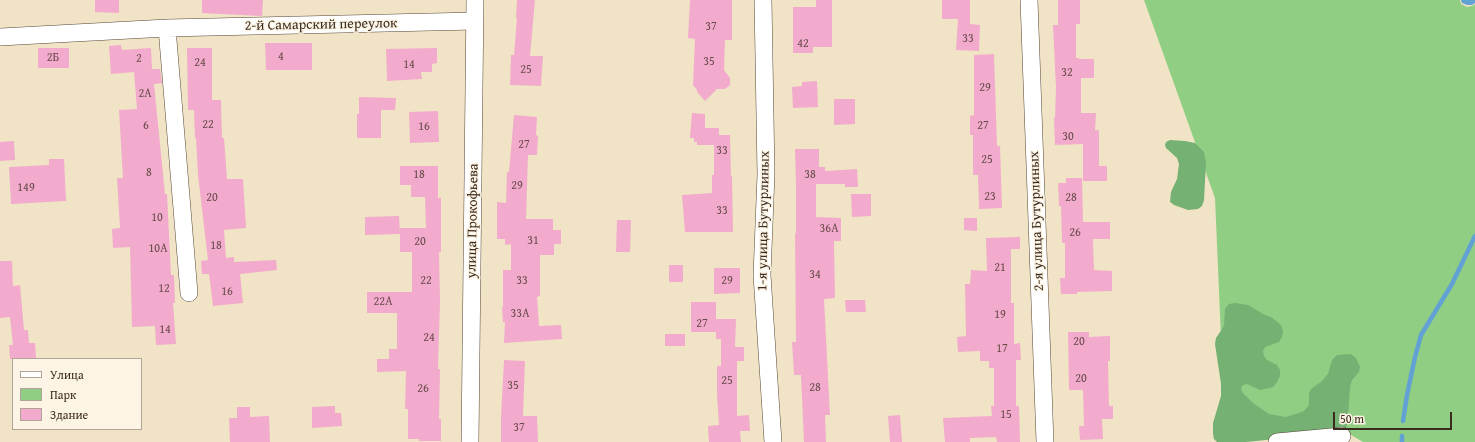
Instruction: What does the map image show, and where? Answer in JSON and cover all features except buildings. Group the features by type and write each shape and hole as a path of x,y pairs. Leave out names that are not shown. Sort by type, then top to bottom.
{"street":[{"name":"улица Прокофьева","path":"470,442 475,0"},
{"name":"1-я улица Бутурлиных","path":"763,0 766,174 762,275 773,442"},
{"name":"2-я улица Бутурлиных","path":"1029,0 1045,442"},
{"name":"2-й Самарский переулок","path":"0,37 167,28 475,21"},
{"path":"167,28 189,293"},
{"path":"1277,442 1342,436"}],"green space":[{"path":"1144,0 1460,0 1461,4 1467,7 1475,4 1475,442 1363,442 1339,428 1225,430 1215,198"},
{"path":"1170,140 1195,143 1204,152 1206,163 1204,200 1202,206 1198,209 1188,210 1170,202 1171,192 1177,179 1179,164 1177,158 1166,148 1166,142"},
{"path":"1235,303 1248,305 1271,317 1281,325 1283,331 1279,342 1265,347 1263,351 1267,360 1277,365 1280,370 1280,376 1277,382 1273,387 1260,390 1247,384 1243,385 1241,388 1242,392 1253,403 1269,414 1286,417 1304,411 1309,405 1309,394 1311,389 1322,381 1328,374 1332,360 1337,355 1351,354 1356,358 1360,367 1359,372 1352,380 1350,387 1347,426 1344,430 1337,433 1246,442 1217,442 1214,439 1213,423 1221,396 1221,384 1215,344 1216,338 1224,326 1225,309 1229,304"}],"water":[{"path":"1461,0 1475,0 1475,3 1472,5 1467,5 1462,3"}],"waterway":[{"path":"1403,421 1407,395 1421,335 1452,284 1475,236"},
{"path":"1402,436 1402,442"}]}
